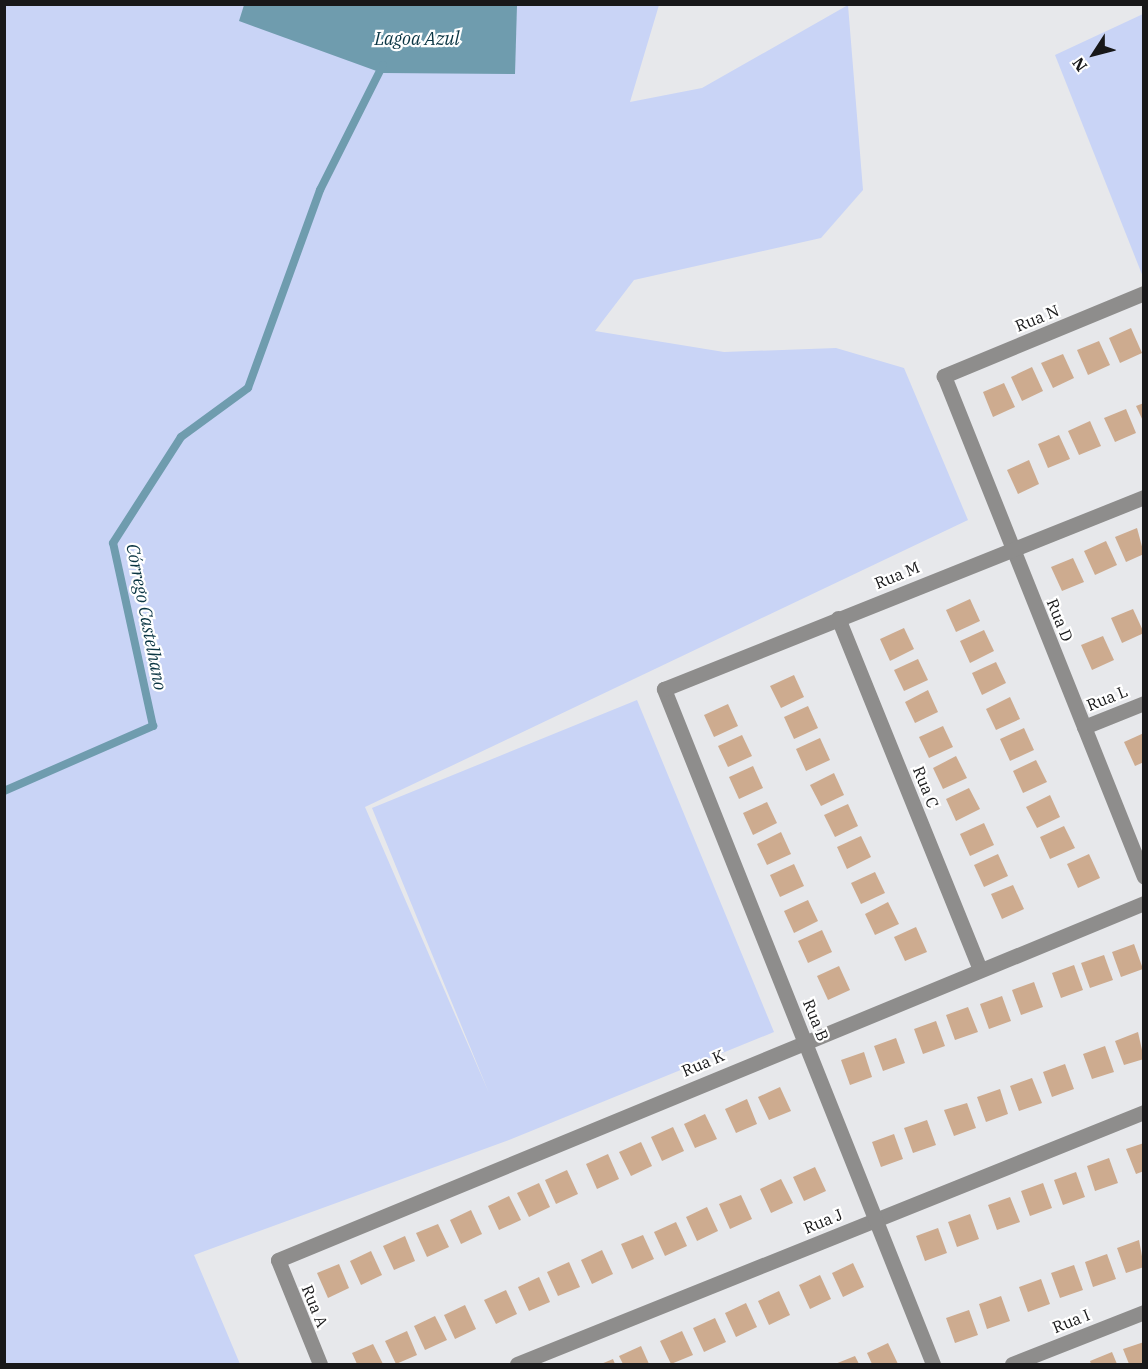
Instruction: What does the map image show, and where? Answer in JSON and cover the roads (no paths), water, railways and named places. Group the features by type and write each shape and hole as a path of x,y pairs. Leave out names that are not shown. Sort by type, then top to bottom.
{"street":[{"name":"Rua N","path":"944,375 1143,293"},
{"name":"Rua D","path":"944,375 1143,877"},
{"name":"Rua M","path":"664,689 1143,496"},
{"name":"Rua C","path":"838,618 980,969"},
{"name":"Rua B","path":"664,689 933,1365"},
{"name":"Rua L","path":"1083,727 1143,703"},
{"name":"Rua K","path":"278,1260 1143,903"},
{"name":"Rua J","path":"517,1365 1143,1112"},
{"name":"Rua A","path":"278,1260 320,1365"},
{"name":"Rua I","path":"1012,1365 1143,1312"}],"water":[{"name":"Lagoa Azul","path":"244,5 517,5 515,74 382,73 239,21"}],"waterway":[{"name":"Córrego Castelhano","path":"4,791 153,726 113,543 181,437 248,388 320,190 383,65"}]}
